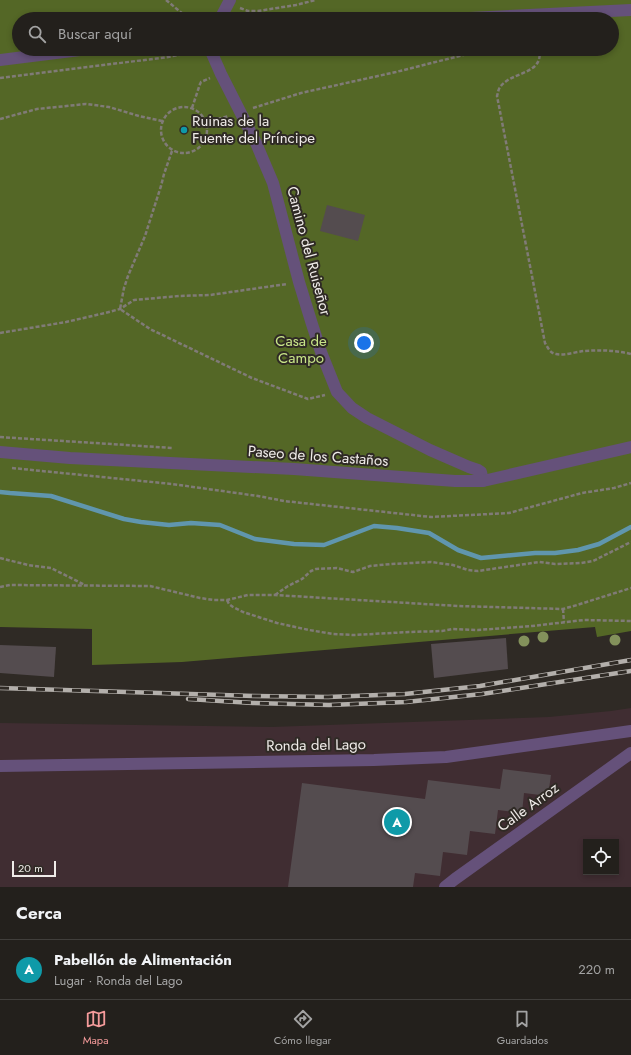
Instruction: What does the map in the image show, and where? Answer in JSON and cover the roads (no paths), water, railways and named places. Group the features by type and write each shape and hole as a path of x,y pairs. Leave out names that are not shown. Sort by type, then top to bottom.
{"street":[{"path":"224,12 230,1"},
{"path":"591,12 631,10"},
{"path":"0,60 32,56"},
{"name":"Camino del Ruiseñor","path":"213,56 256,143 273,183 299,282 321,352 337,392 352,408 367,418 430,450 478,470 481,472 483,481"},
{"name":"Paseo de los Castaños","path":"0,452 70,458 294,469 455,481 483,481 631,447"},
{"name":"Ronda del Lago","path":"0,766 366,760 446,757 631,731"},
{"name":"Calle Arroz","path":"445,887 454,879 631,753"}],"waterway":[{"path":"0,492 51,496 124,519 141,522 169,525 191,523 220,525 255,539 294,544 324,545 374,526 397,528 429,533 458,550 481,558 578,550 599,544 631,527"}],"railway":[{"path":"0,688 254,696 328,697 405,694 480,686 631,660"},
{"path":"188,699 253,703 329,705 406,702 482,694 631,671"}],"place":[{"name":"Ruinas de la Fuente del Príncipe","path":"184,130"},
{"name":"Pabellón de Alimentación","path":"397,822"}],"park label":[{"name":"Casa de Campo","path":"301,350"}]}
